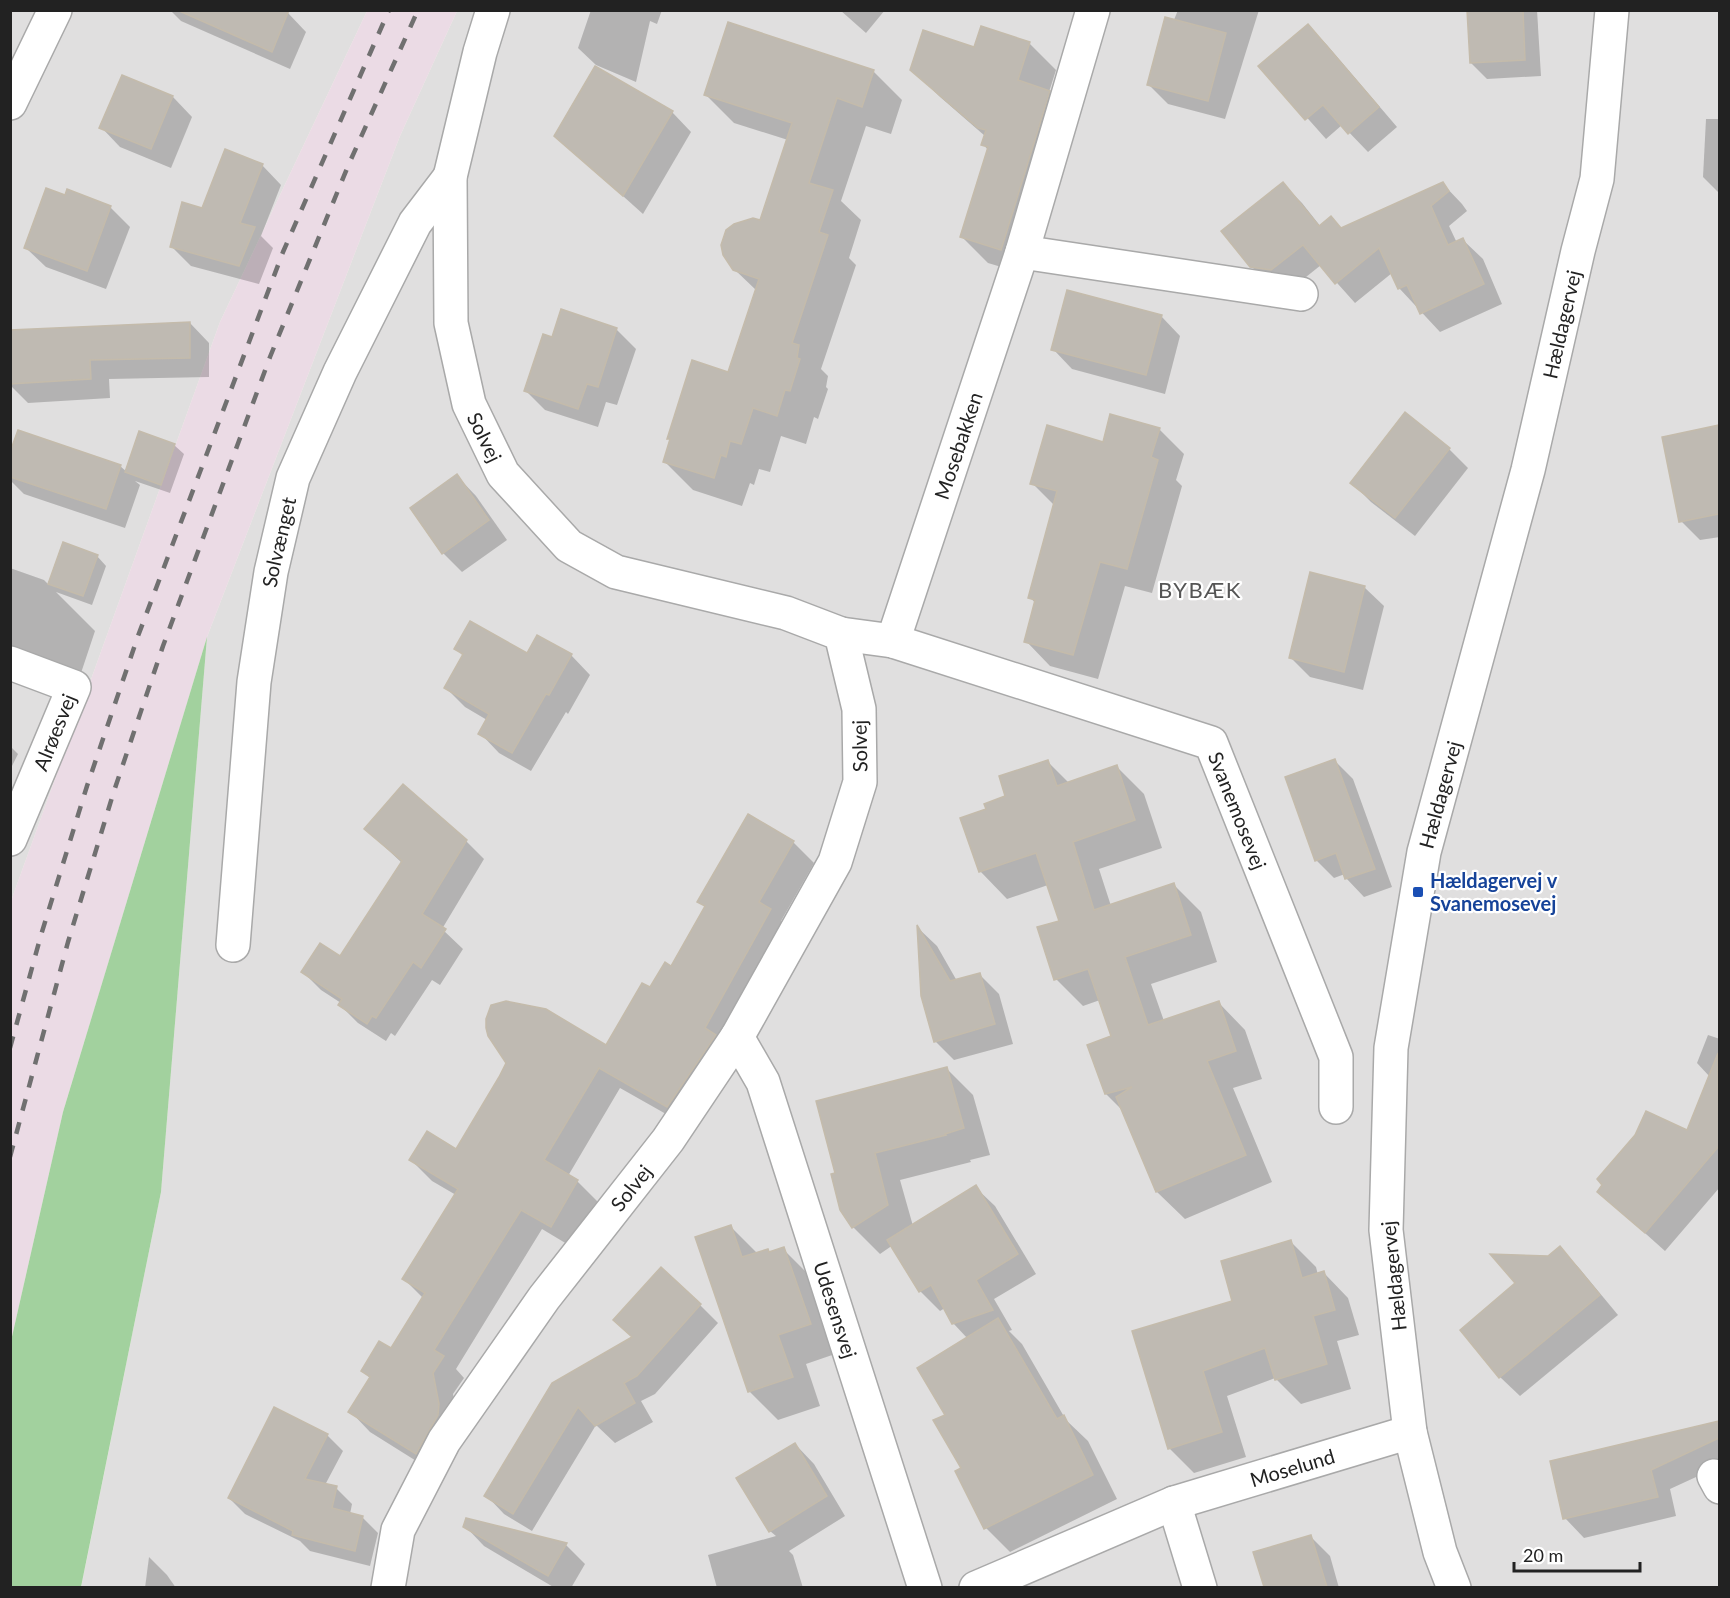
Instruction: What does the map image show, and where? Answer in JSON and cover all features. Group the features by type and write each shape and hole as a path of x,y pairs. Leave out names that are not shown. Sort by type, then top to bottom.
{"street":[{"path":"10,104 55,10"},
{"name":"Solvej","path":"388,1587 398,1530 444,1441 544,1298 669,1140 737,1037 835,862 860,782 858,709 840,634 786,613 616,572 569,546 503,474 469,404 451,323 450,177 480,52 493,10"},
{"name":"Mosebakken","path":"893,641 1022,252 1093,10"},
{"name":"Hældagervej","path":"1454,1587 1440,1552 1410,1432 1386,1230 1391,1048 1424,852 1528,470 1597,178 1612,10"},
{"name":"Solvænget","path":"233,945 254,682 271,572 293,478 340,372 415,224 450,177"},
{"path":"1022,252 1301,294"},
{"name":"Svanemosevej","path":"840,634 893,641 1211,743 1336,1057 1336,1107"},
{"name":"Alrøesvej","path":"10,663 75,687 10,839"},
{"name":"Udesensvej","path":"737,1037 763,1082 925,1587"},
{"name":"Moselund","path":"976,1587 1174,1503 1410,1432"},
{"path":"1174,1503 1200,1587"}],"shaded area":[{"path":"11,11 367,11 220,322 11,901"},
{"path":"367,11 457,11 400,136 207,637 63,1112 11,1341 11,901 220,322"},
{"path":"457,11 1719,11 1719,1587 81,1588 161,1192 207,637 400,136"}],"green space":[{"path":"207,637 161,1192 81,1587 11,1587 11,1341 63,1112"}],"building":[{"path":"177,10 289,10 272,52"},
{"path":"1467,10 1523,10 1525,60 1470,63"},
{"path":"1165,17 1226,33 1208,101 1147,85"},
{"path":"728,22 874,70 862,107 837,98 809,183 833,190 819,232 828,235 792,343 799,345 797,358 800,359 790,391 785,390 777,416 753,408 741,444 730,441 726,457 721,455 714,478 663,462 670,439 667,439 692,360 728,372 759,279 733,270 723,255 721,245 726,230 734,224 753,218 760,220 792,123 704,95"},
{"path":"1308,24 1379,107 1348,134 1323,105 1305,120 1258,66"},
{"path":"981,26 1030,42 1018,80 1050,91 1001,250 960,237 988,147 981,145 986,130 978,128 910,70 923,30 974,47"},
{"path":"595,66 673,111 623,196 554,136"},
{"path":"122,75 173,96 151,149 99,128"},
{"path":"225,149 263,164 240,223 255,227 239,266 170,247 182,202 202,208"},
{"path":"1283,182 1319,226 1331,216 1341,228 1443,182 1449,191 1431,206 1448,245 1463,238 1484,284 1420,314 1407,285 1398,289 1379,248 1335,284 1303,245 1271,270 1250,267 1221,231"},
{"path":"46,188 65,195 67,189 111,206 87,271 24,248"},
{"path":"1067,290 1162,315 1146,375 1051,350"},
{"path":"561,309 617,328 598,387 587,384 578,409 524,391 543,334 552,337"},
{"path":"190,322 190,358 90,360 91,379 10,384 10,330"},
{"path":"1405,412 1450,448 1395,518 1350,483"},
{"path":"1110,414 1160,428 1151,457 1158,460 1127,569 1100,562 1073,655 1024,642 1035,600 1028,598 1057,491 1030,484 1047,425 1103,442"},
{"path":"1719,425 1719,514 1679,522 1662,437"},
{"path":"18,430 121,465 106,509 10,477 10,452"},
{"path":"139,431 175,444 161,485 125,472"},
{"path":"457,474 489,520 442,554 410,508"},
{"path":"63,542 98,555 83,596 48,584"},
{"path":"1310,572 1365,586 1344,672 1289,658"},
{"path":"470,621 527,653 537,635 572,654 512,753 478,734 489,714 444,688 463,654 454,649"},
{"path":"1335,759 1375,869 1345,879 1336,853 1315,861 1285,777"},
{"path":"1048,760 1057,786 1117,765 1135,820 1073,842 1094,910 1174,883 1191,935 1125,957 1148,1025 1219,1001 1236,1051 1207,1061 1246,1155 1156,1192 1116,1097 1132,1087 1105,1094 1087,1045 1111,1036 1088,969 1054,980 1037,927 1059,921 1036,853 979,872 960,818 986,809 984,804 1005,796 999,776"},
{"path":"403,784 467,840 422,914 446,929 421,968 413,962 376,1018 372,1016 367,1024 338,1005 342,999 301,972 320,943 340,956 402,861 364,829"},
{"path":"748,814 794,841 759,902 771,909 705,1028 716,1035 667,1107 599,1068 544,1160 578,1180 551,1227 521,1210 434,1350 444,1356 433,1373 439,1404 438,1415 416,1454 348,1412 370,1377 361,1371 379,1341 391,1348 425,1293 402,1279 458,1189 409,1160 427,1131 456,1149 499,1077 506,1063 488,1036 486,1019 491,1005 506,1001 546,1009 606,1045 642,983 650,987 665,962 671,966 705,906 697,902"},
{"path":"917,925 950,981 980,973 995,1024 934,1042 921,996"},
{"path":"1718,1053 1719,1146 1645,1233 1597,1192 1602,1185 1597,1179 1635,1135 1646,1111 1687,1130"},
{"path":"947,1067 964,1128 946,1135 875,1153 888,1205 852,1228 840,1210 831,1174 835,1173 816,1101"},
{"path":"976,1185 1018,1254 976,1280 993,1310 952,1324 931,1285 919,1292 887,1240"},
{"path":"731,1225 742,1257 784,1247 811,1324 778,1335 793,1377 748,1392 695,1237"},
{"path":"1291,1240 1302,1278 1324,1271 1335,1310 1313,1316 1327,1364 1275,1380 1265,1348 1203,1371 1222,1432 1168,1449 1132,1331 1232,1301 1221,1261"},
{"path":"1560,1246 1600,1295 1499,1378 1460,1330 1515,1283 1490,1254 1548,1256"},
{"path":"661,1267 701,1304 637,1376 624,1383 635,1403 595,1426 578,1407 513,1514 484,1496 552,1383 632,1337 613,1320"},
{"path":"998,1318 1057,1419 1064,1415 1093,1475 984,1529 955,1471 961,1468 933,1420 945,1415 917,1368"},
{"path":"274,1407 328,1434 305,1479 337,1486 332,1508 363,1516 355,1551 292,1535 293,1531 228,1498"},
{"path":"1719,1421 1719,1438 1651,1470 1658,1497 1563,1519 1550,1461"},
{"path":"795,1443 827,1496 769,1532 736,1478"},
{"path":"466,1518 567,1543 548,1576 463,1527"},
{"path":"1311,1535 1327,1587 1264,1587 1253,1552"}],"railway":[{"path":"10,1048 41,935 87,786 138,636 283,252 389,10"},
{"path":"10,1157 68,942 114,791 163,646 270,357 348,166 418,10"}],"place":[{"name":"Hældagervej v Svanemosevej","path":"1418,892"}],"district":[{"name":"BYBÆK","path":"1200,589"}]}
